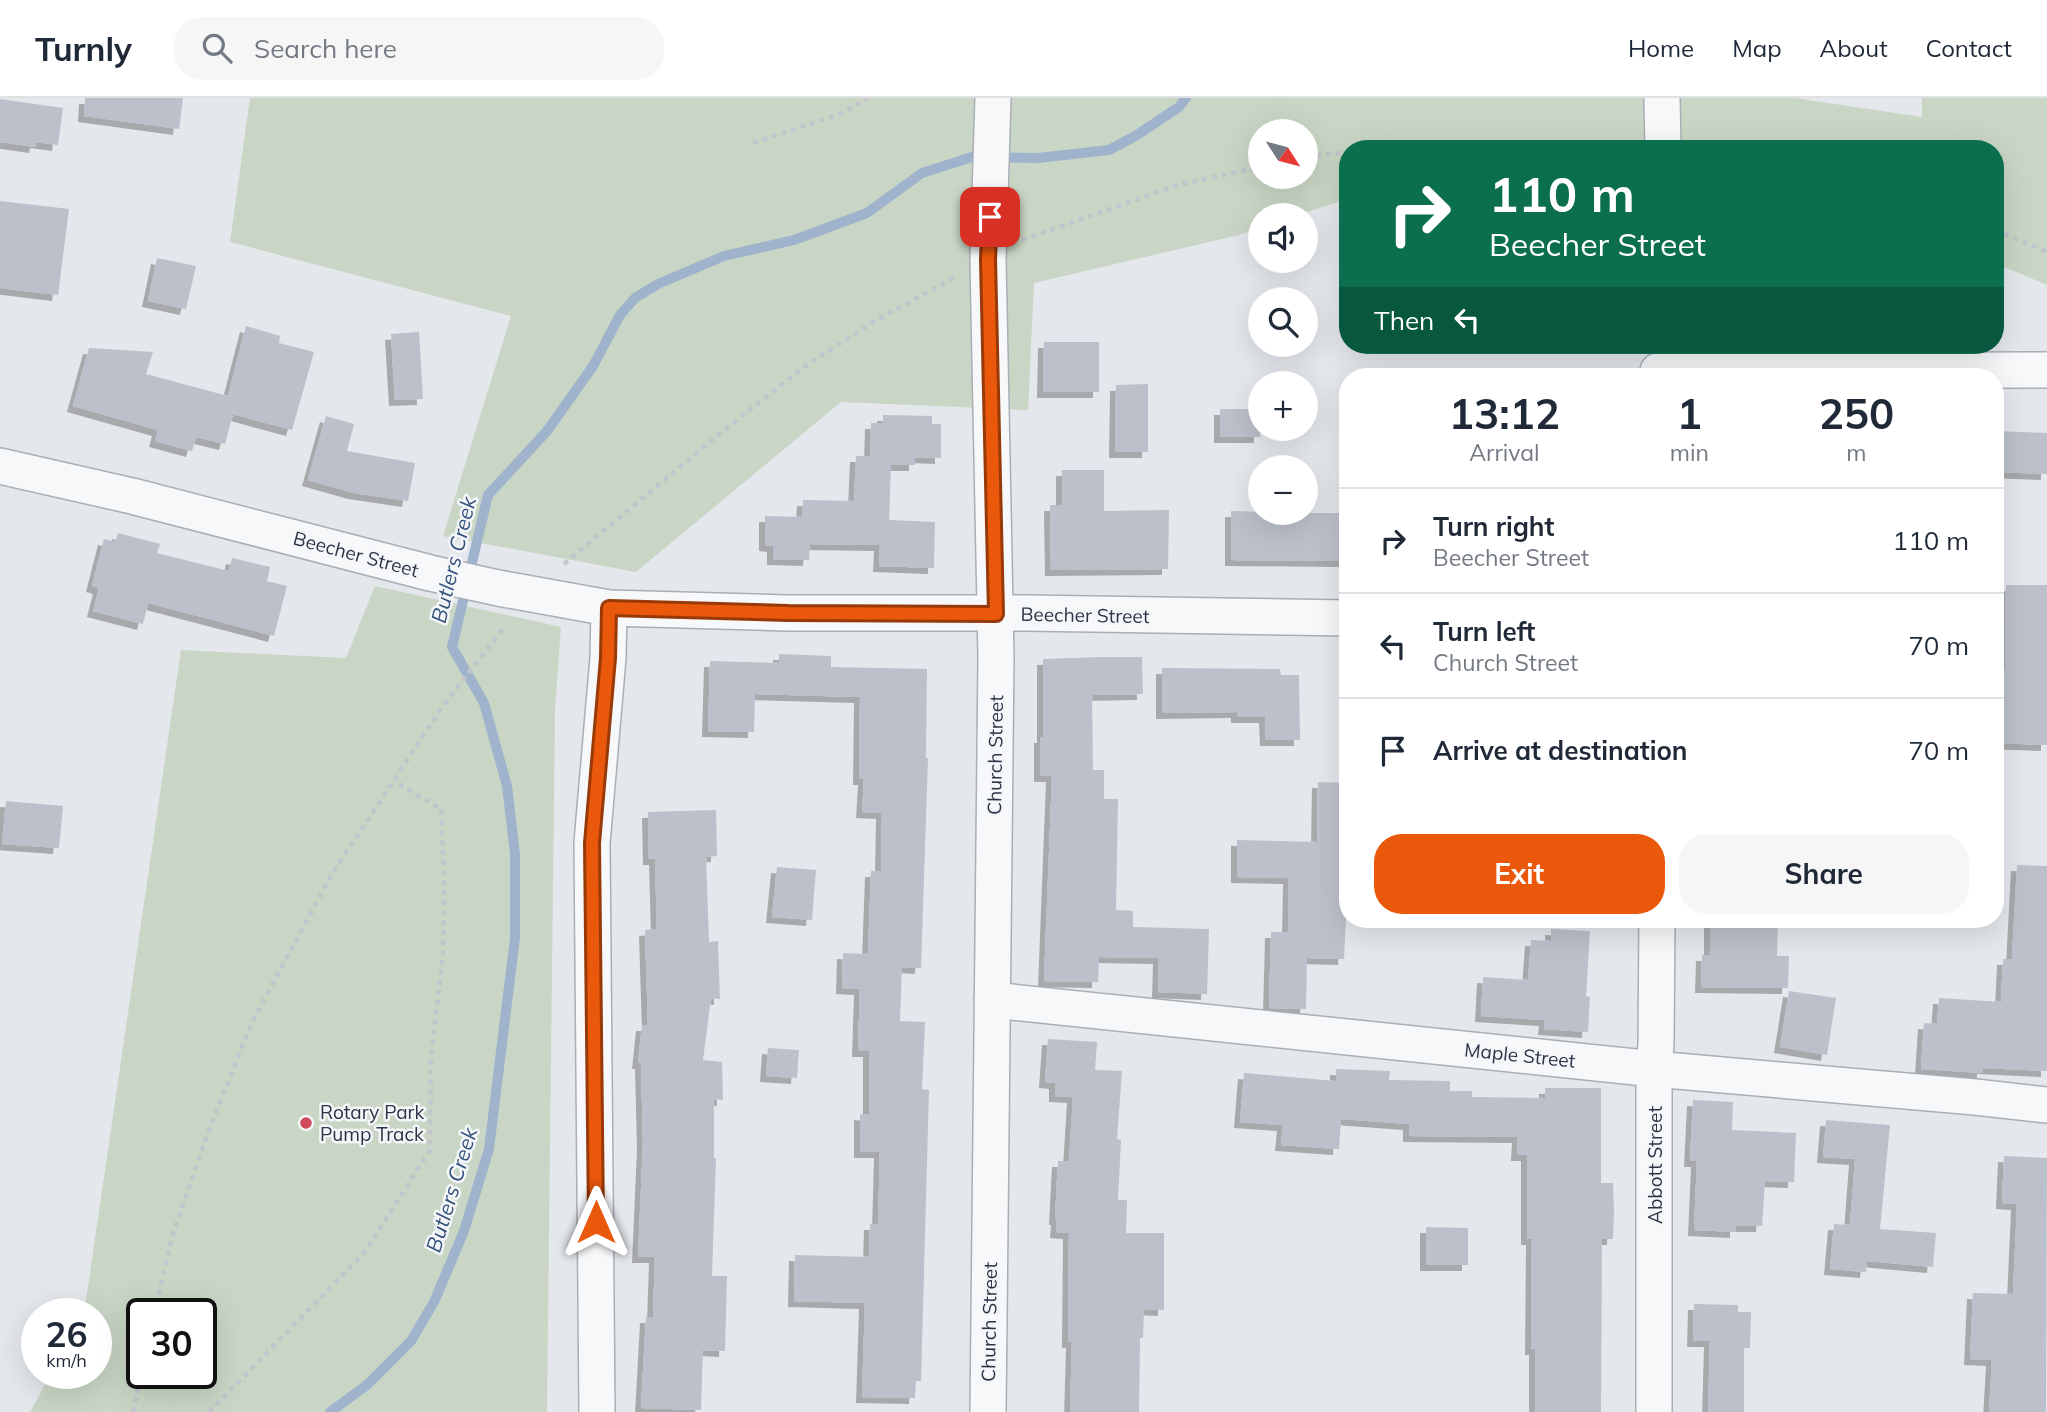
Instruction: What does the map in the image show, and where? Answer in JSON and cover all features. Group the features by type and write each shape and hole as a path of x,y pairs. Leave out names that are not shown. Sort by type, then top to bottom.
{"street":[{"name":"Church Street","path":"988,1412 996,614 988,259 993,98"},
{"path":"1662,98 1663,140"},
{"path":"1659,364 1918,368"},
{"path":"2004,369 2047,370"},
{"name":"Beecher Street","path":"0,466 132,496 430,573 609,608 788,613 1339,618"},
{"path":"597,1412 592,843 608,658 609,608"},
{"name":"Abbott Street","path":"1654,1412 1657,928"},
{"name":"Maple Street","path":"992,1000 1654,1069 2047,1105"}],"path":[{"path":"753,143 843,113 867,98"},
{"path":"1318,156 1339,153"},
{"path":"158,1298 172,1237 206,1138 251,1024 332,874 443,706 495,636 533,594 587,544 724,430 808,364 875,321 1030,236 1178,186 1248,170"},
{"path":"2004,234 2047,252"},
{"path":"209,1412 365,1252 430,1150 431,1058 443,956 441,809 394,781"},
{"path":"134,1412 138,1389"}],"green space":[{"path":"250,98 1795,98 1922,117 1922,98 2047,98 2047,285 2004,267 2004,140 1339,140 1339,202 1318,208 1318,203 1248,203 1248,232 1034,283 1028,410 841,402 636,572 443,536 511,316 230,242"},
{"path":"375,586 561,627 555,709 547,1412 30,1412 43,1389 112,1389 112,1298 86,1298 181,650 346,658"}],"building":[{"path":"85,98 183,98 179,129 84,116"},
{"path":"0,99 63,108 58,145 36,142 35,147 0,142"},
{"path":"0,201 69,209 58,295 0,288"},
{"path":"157,258 196,266 186,309 148,301"},
{"path":"246,326 280,336 279,343 314,352 292,430 233,414 225,444 196,437 192,451 155,441 158,430 73,406 89,348 153,352 146,374 228,396"},
{"path":"419,332 423,399 395,400 391,334"},
{"path":"1044,342 1099,342 1099,392 1043,392"},
{"path":"1148,384 1148,452 1115,452 1116,385"},
{"path":"1220,409 1248,409 1248,437 1220,437"},
{"path":"883,415 932,416 932,424 941,424 941,458 915,457 915,465 891,465 889,520 935,522 934,568 879,566 880,545 810,544 809,560 773,559 773,546 765,545 765,516 802,517 803,500 854,501 856,456 870,456 871,423 883,423"},
{"path":"326,416 354,424 347,451 415,463 408,501 354,493 308,480"},
{"path":"2004,431 2047,433 2047,474 2004,472"},
{"path":"1062,470 1104,470 1104,511 1169,510 1168,569 1051,570 1050,505 1062,505"},
{"path":"1231,511 1248,511 1248,525 1318,525 1318,513 1339,513 1339,561 1231,560"},
{"path":"118,533 160,544 157,553 229,571 232,558 270,567 267,581 287,586 274,636 148,603 143,624 93,611 99,588 92,586 104,539 115,542"},
{"path":"2006,585 2047,585 2047,745 2004,743"},
{"path":"779,654 831,656 831,667 927,669 928,758 921,968 902,967 900,1021 925,1022 922,1089 929,1090 921,1381 916,1381 915,1398 862,1397 865,1303 794,1301 795,1255 869,1257 870,1224 878,1224 880,1152 860,1152 860,1114 869,1115 869,1051 858,1051 860,989 842,988 843,953 868,954 871,871 881,871 882,813 862,812 864,779 859,779 860,697 755,694 754,732 708,731 710,661 779,663"},
{"path":"1142,657 1143,694 1092,695 1093,770 1104,770 1104,799 1118,799 1116,910 1133,911 1133,927 1209,929 1207,994 1158,992 1159,958 1099,957 1098,982 1044,981 1052,776 1040,776 1043,659"},
{"path":"1162,668 1280,669 1281,675 1299,675 1300,740 1266,740 1265,717 1237,717 1237,712 1162,713"},
{"path":"1318,782 1339,783 1339,928 1345,928 1344,959 1307,958 1306,1009 1269,1008 1271,932 1288,932 1289,878 1237,877 1237,840 1317,842"},
{"path":"6,801 63,806 59,848 2,844"},
{"path":"716,810 717,856 706,857 709,942 718,941 720,999 711,998 703,1060 722,1062 723,1100 714,1099 716,1158 712,1276 727,1276 725,1351 703,1350 701,1410 641,1408 646,1317 653,1317 655,1257 638,1257 643,1143 641,1063 638,1063 642,1025 648,1025 645,930 657,929 655,859 649,859 648,812"},
{"path":"2017,865 2047,866 2047,1071 1983,1068 1983,1073 1921,1069 1924,1023 1937,1024 1939,998 2001,1002 2003,959 2012,959"},
{"path":"777,867 816,870 812,920 772,917"},
{"path":"1710,928 1778,928 1777,956 1789,956 1788,988 1701,987 1702,955 1710,955"},
{"path":"1551,929 1590,931 1586,996 1590,997 1588,1032 1544,1029 1545,1020 1481,1016 1483,977 1528,980 1531,940 1551,941"},
{"path":"1789,991 1836,998 1827,1055 1780,1047"},
{"path":"1048,1039 1097,1042 1095,1070 1122,1071 1117,1139 1121,1140 1118,1200 1127,1200 1126,1233 1164,1233 1164,1310 1144,1309 1143,1338 1140,1338 1139,1412 1070,1412 1072,1342 1068,1342 1069,1233 1056,1232 1055,1219 1058,1161 1069,1161 1073,1097 1055,1096 1055,1083 1045,1082"},
{"path":"768,1048 799,1050 797,1078 766,1076"},
{"path":"1336,1069 1390,1071 1389,1080 1450,1081 1450,1091 1472,1091 1472,1097 1545,1098 1545,1088 1601,1088 1601,1183 1613,1183 1614,1211 1613,1239 1602,1239 1601,1412 1535,1412 1535,1349 1531,1349 1532,1239 1527,1239 1527,1155 1517,1155 1518,1137 1409,1136 1409,1124 1341,1119 1339,1149 1281,1145 1283,1125 1240,1122 1244,1073 1336,1081"},
{"path":"1693,1100 1733,1102 1732,1130 1796,1133 1794,1182 1765,1181 1762,1226 1736,1226 1736,1232 1694,1230 1697,1161 1690,1161"},
{"path":"1826,1120 1890,1125 1880,1229 1936,1233 1933,1267 1867,1261 1866,1272 1830,1269 1834,1224 1850,1225 1855,1159 1823,1157"},
{"path":"2004,1156 2047,1158 2046,1412 1989,1412 1992,1360 1970,1359 1973,1293 2013,1294 2017,1204 2002,1203"},
{"path":"1426,1227 1468,1228 1468,1265 1426,1265"},
{"path":"1694,1304 1738,1305 1738,1312 1751,1312 1750,1348 1744,1348 1744,1412 1708,1412 1710,1341 1693,1341"}],"waterway":[{"name":"Butlers Creek","path":"330,1412 367,1385 411,1341 434,1302 464,1231 489,1149 515,938 515,854 507,786 484,703 452,647 488,495 547,431 593,366 620,315 635,298 658,284 724,256 794,240 867,213 922,173 972,157 1038,158 1109,150 1179,107 1186,98"}],"place":[{"name":"Rotary Park Pump Track","path":"306,1123"}],"route":[{"path":"596,1222 592,843 608,658 609,608 788,613 996,614 988,259 990,217"}]}
